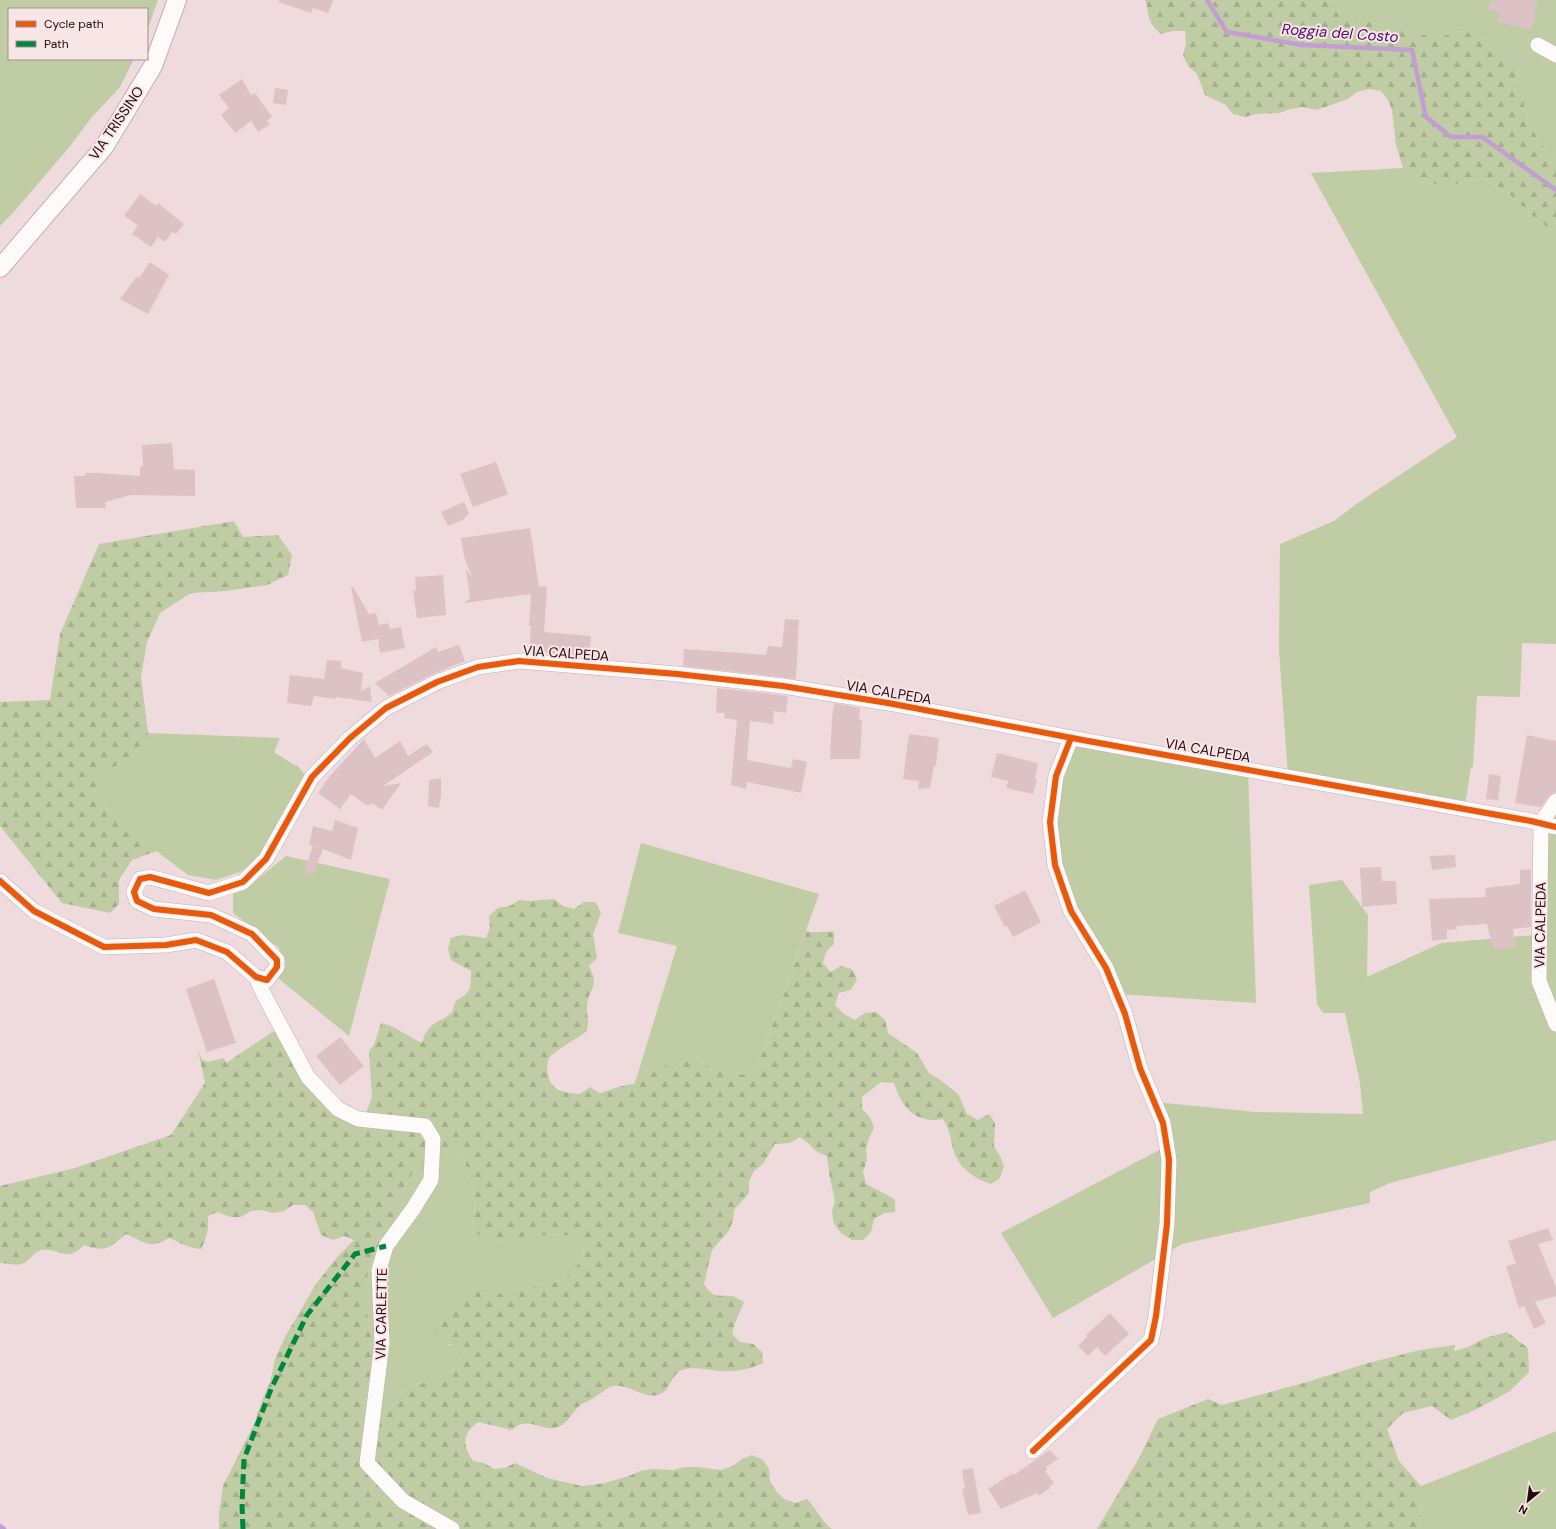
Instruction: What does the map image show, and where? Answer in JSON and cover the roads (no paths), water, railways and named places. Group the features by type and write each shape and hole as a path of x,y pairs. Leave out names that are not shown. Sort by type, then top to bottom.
{"main road":[{"name":"VIA TRISSINO","path":"0,268 104,147 153,66 177,0"}],"street":[{"path":"1538,45 1556,55"},
{"name":"VIA CALPEDA","path":"256,977 267,980 277,967 277,960 252,934 211,915 154,909 137,901 134,892 140,879 150,877 209,893 243,882 266,859 312,776 350,738 386,708 437,682 478,666 519,661 677,674 783,686 888,703 1556,827"},
{"path":"1033,1451 1151,1340 1156,1316 1167,1224 1169,1160 1163,1123 1140,1068 1125,1014 1106,968 1071,911 1055,865 1050,822 1056,776 1070,738"},
{"path":"1541,823 1556,801"},
{"name":"VIA CALPEDA","path":"1541,823 1539,981 1556,1024"},
{"path":"0,881 34,911 104,947 166,945 196,940 227,952 256,977"},
{"name":"VIA CARLETTE","path":"256,977 264,995 308,1077 338,1108 358,1119 425,1126 433,1139 431,1180 413,1209 386,1246 379,1270 382,1343 367,1463 403,1501 452,1529"}],"waterway":[{"name":"Roggia del Costo","path":"1207,0 1227,32 1302,45 1412,50 1426,117 1451,137 1482,137 1556,190"},
{"path":"0,1526 4,1529"}]}
